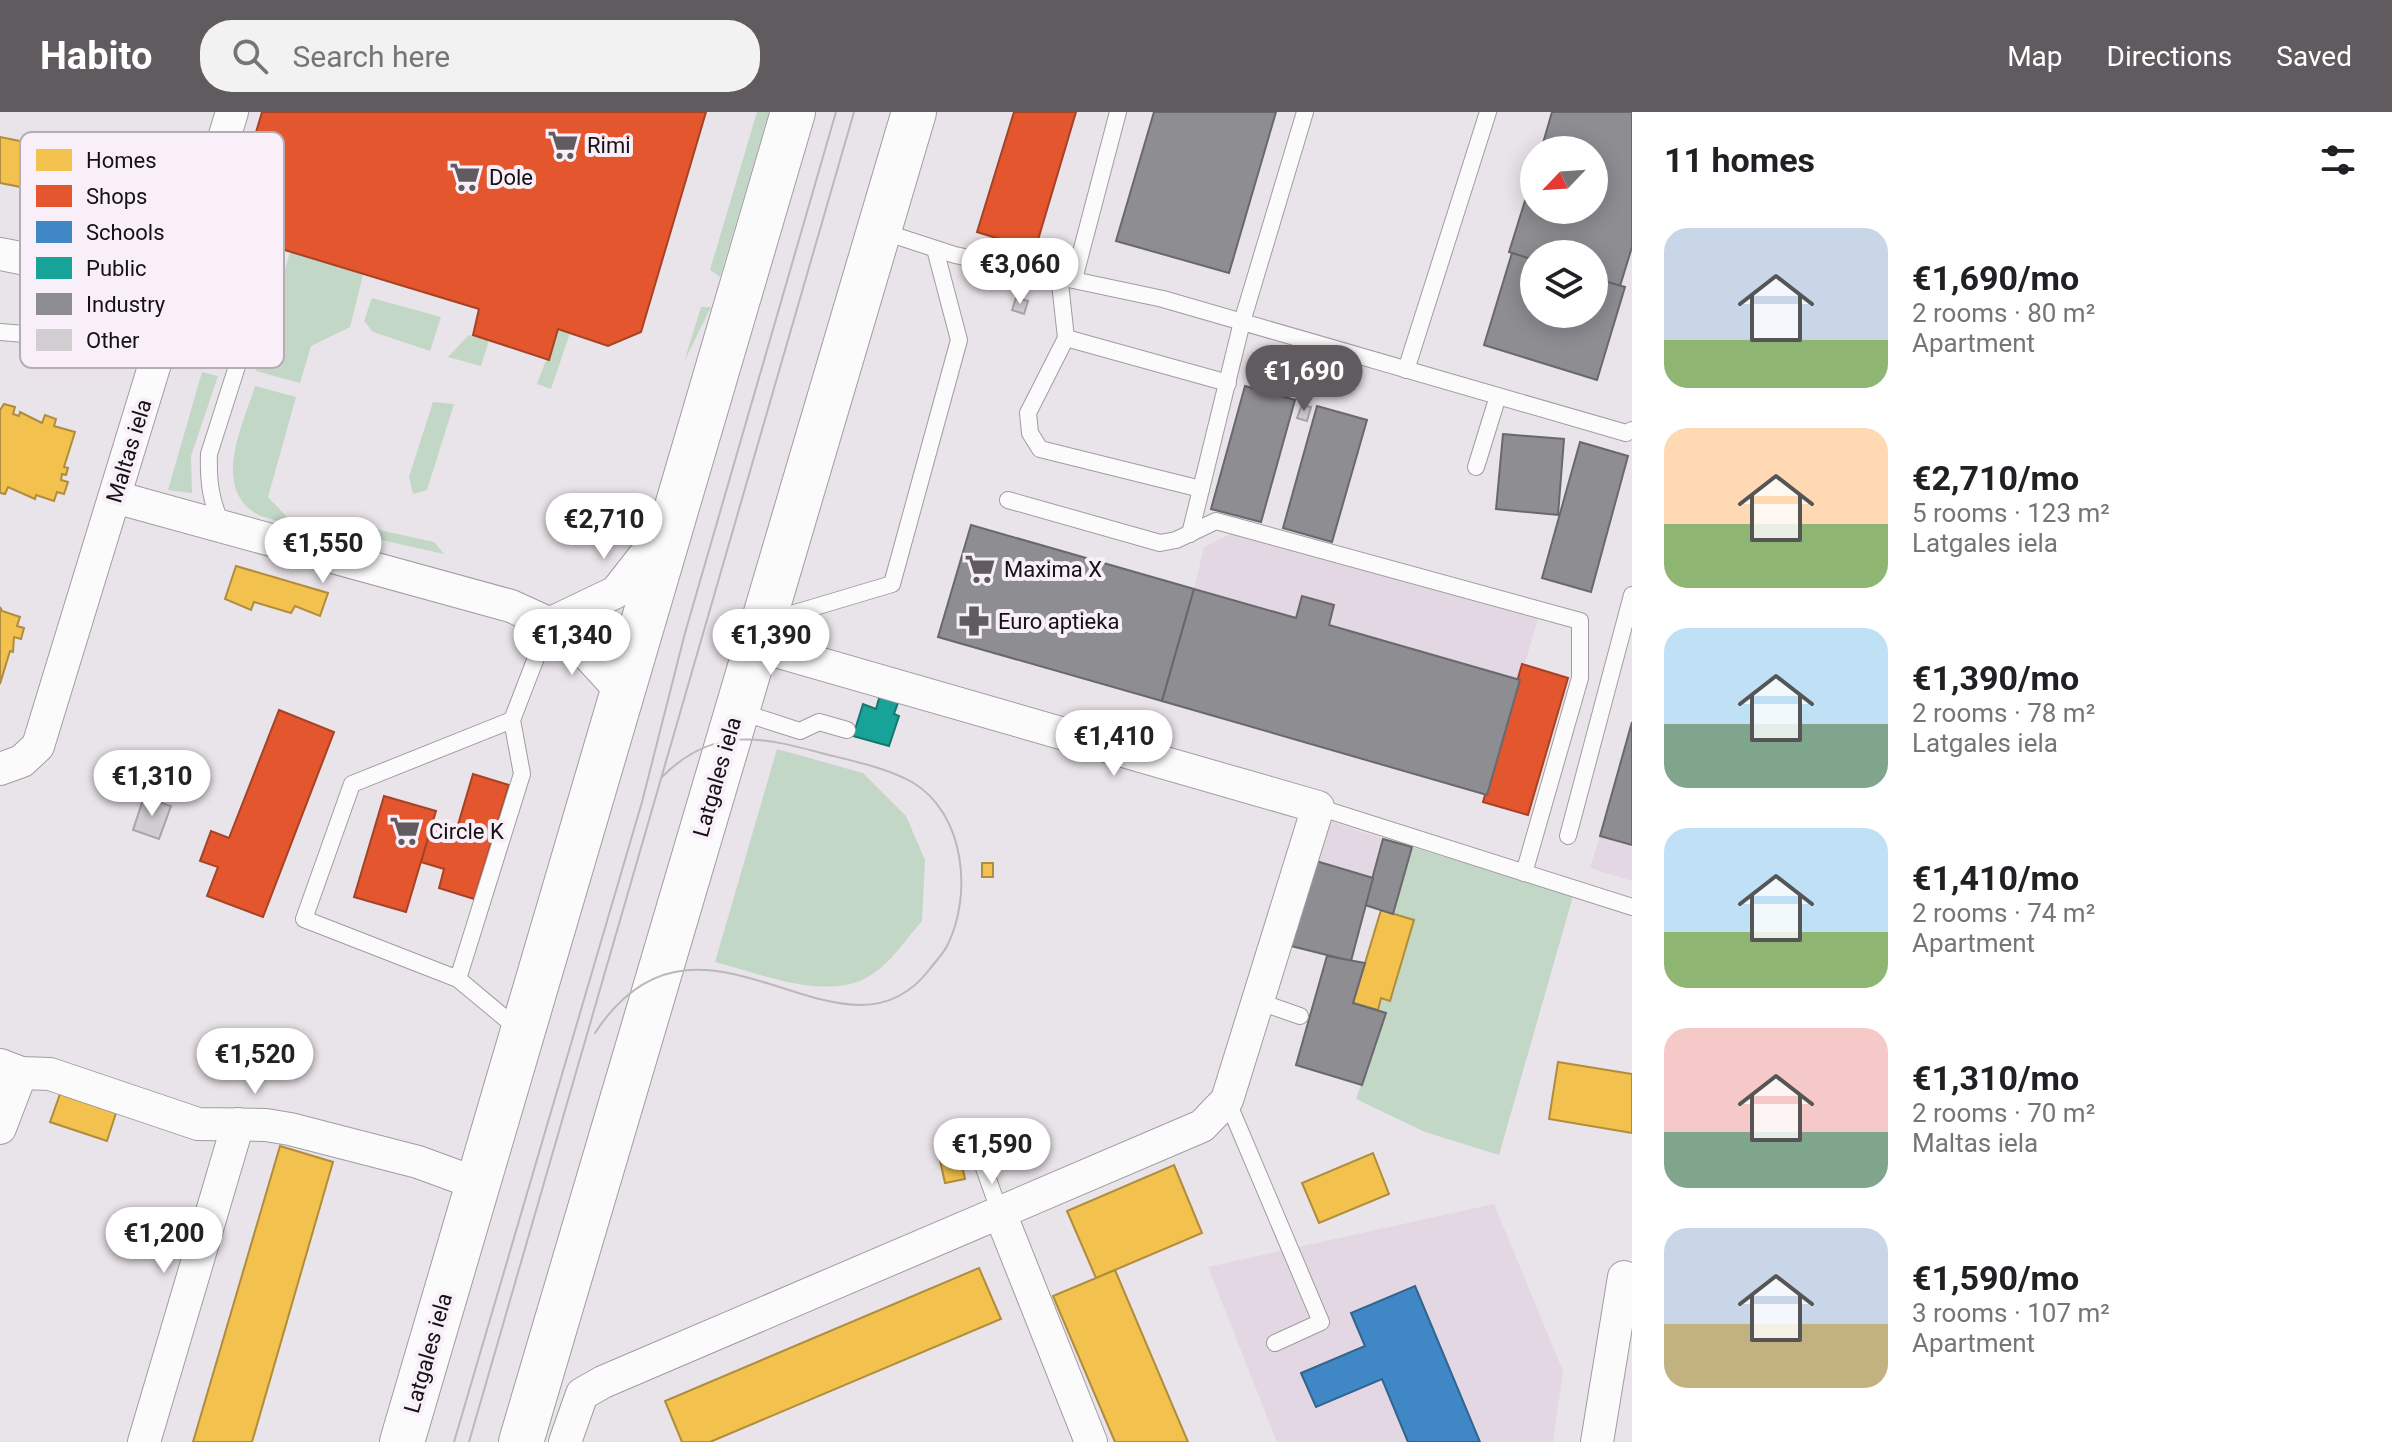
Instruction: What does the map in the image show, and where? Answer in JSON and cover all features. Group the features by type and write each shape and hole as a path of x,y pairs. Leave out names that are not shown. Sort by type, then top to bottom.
{"highway":[{"name":"Latgales iela","path":"402,1442 793,112"},
{"name":"Latgales iela","path":"547,1430 736,711 914,112"}],"street":[{"name":"Maltas iela","path":"226,132 232,112"},
{"path":"0,254 20,258"},
{"name":"Maltas iela","path":"0,769 22,761 38,746 154,368"},
{"path":"115,497 511,606 566,631 622,692"},
{"path":"549,624 616,592 675,517"},
{"path":"547,1430 582,1394 603,1382 1202,1126 1227,1100 1318,807 759,634"},
{"path":"0,1128 10,1069 50,1074 198,1124 290,1129 418,1162 478,1184"},
{"path":"144,1442 238,1124"},
{"path":"1000,1213 1091,1442"},
{"path":"1597,1442 1624,1277"}],"lane":[{"path":"1118,112 1067,276 1066,338 1028,413 1030,433 1040,449 1201,489"},
{"path":"1190,534 1242,322 1305,112"},
{"path":"1406,370 1488,112"},
{"path":"879,231 935,249 1067,276 1242,322 1626,433 1632,430"},
{"path":"759,634 892,584 959,340 935,249"},
{"path":"0,332 20,334"},
{"path":"1066,338 1228,383"},
{"path":"224,529 213,507 208,480 209,454 236,368"},
{"path":"1476,467 1498,396"},
{"path":"1008,500 1160,543 1190,534 1216,521 1580,621 1580,678 1524,873"},
{"path":"1568,836 1632,595"},
{"path":"458,979 522,774 512,720 549,624"},
{"path":"736,711 800,731 819,722 847,730"},
{"path":"512,720 352,784 304,919 458,979 523,1033"},
{"path":"1318,807 1632,907"},
{"path":"1257,1001 1300,1016"},
{"path":"1227,1100 1321,1322 1275,1343"},
{"path":"978,1151 1000,1213"}],"shaded area":[{"path":"1233,533 1538,618 1520,680 1329,625 1334,605 1303,596 1296,618 1194,589 1204,547"},
{"path":"1330,821 1383,839 1373,878 1316,861"},
{"path":"1600,836 1632,845 1632,881 1590,868"},
{"path":"1494,1204 1563,1371 1553,1442 1277,1442 1208,1267"}],"green space":[{"path":"757,112 769,112 720,277 710,270"},
{"path":"290,252 363,275 350,327 311,346 300,383 256,371 257,368 284,368 284,273"},
{"path":"372,298 441,317 430,351 373,332 364,321"},
{"path":"701,307 711,307 684,362"},
{"path":"558,329 570,333 551,389 537,384"},
{"path":"469,335 489,340 481,366 448,357"},
{"path":"202,372 218,376 191,456 192,493 168,490"},
{"path":"255,386 296,397 268,497 287,517 288,524 252,511 240,499 234,484 235,452"},
{"path":"433,402 454,404 427,490 413,494 409,477"},
{"path":"339,521 434,542 444,554 323,527"},
{"path":"777,749 863,773 906,816 925,860 922,921 885,964 854,983 815,986 794,983 715,962"},
{"path":"1412,847 1573,896 1499,1155 1425,1132 1356,1099 1386,1014 1378,1010 1381,998 1413,920 1393,914"}],"building: Homes":[{"path":"0,137 20,141 20,187 0,183"},
{"path":"4,404 15,407 13,414 19,416 20,412 42,423 45,415 56,419 54,426 75,432 64,467 68,468 66,475 62,474 61,480 68,482 64,494 57,492 54,501 36,495 35,499 8,487 5,494 0,493 0,410"},
{"path":"236,566 328,593 320,616 295,606 291,613 254,602 251,610 225,599"},
{"path":"0,607 2,611 20,617 17,626 24,628 21,639 14,637 13,652 10,651 0,684"},
{"path":"982,863 993,863 993,877 982,877"},
{"path":"1381,910 1414,920 1390,1001 1381,998 1378,1010 1353,1003"},
{"path":"1558,1062 1632,1074 1632,1133 1549,1119"},
{"path":"60,1094 116,1113 107,1141 50,1122"},
{"path":"280,1146 333,1162 252,1442 193,1442"},
{"path":"959,1152 965,1179 945,1183 939,1156"},
{"path":"1373,1153 1389,1194 1319,1223 1302,1183"},
{"path":"1174,1165 1202,1233 1096,1278 1067,1211"},
{"path":"979,1268 1001,1319 710,1442 682,1442 665,1401"},
{"path":"1115,1270 1188,1442 1115,1442 1053,1296"}],"building: Shops":[{"name":"Dole","path":"262,112 706,112 641,332 608,346 558,329 549,360 473,335 479,309 284,250 284,132 256,132"},
{"path":"1014,112 1076,112 1035,250 977,232"},
{"path":"1522,664 1568,678 1528,815 1483,802"},
{"path":"279,710 334,732 263,917 207,896 218,867 200,861 211,831 229,838"},
{"name":"Circle K","path":"473,774 509,785 474,899 439,888 444,869 421,862 433,821 457,828"},
{"path":"384,796 436,811 406,912 354,897"}],"building: Schools":[{"path":"1415,1286 1480,1442 1408,1442 1382,1379 1316,1407 1301,1373 1365,1346 1351,1313"}],"building: Public":[{"path":"880,695 899,700 894,714 899,716 889,746 853,736 863,704 876,709"}],"building: Industry":[{"path":"1154,112 1276,112 1229,273 1116,241"},
{"path":"1552,112 1632,112 1632,247 1620,286 1608,282 1608,240 1520,240 1520,256 1509,252 1520,217 1520,224 1608,224 1608,136 1545,136"},
{"path":"1512,253 1520,256 1520,328 1608,328 1608,282 1625,287 1597,380 1484,345"},
{"path":"1245,386 1295,400 1261,522 1211,509"},
{"path":"1317,406 1367,420 1332,542 1283,528"},
{"path":"1503,434 1564,439 1558,515 1496,509"},
{"path":"1580,442 1628,456 1591,592 1542,578"},
{"path":"971,525 1194,589 1162,701 938,637"},
{"path":"1194,589 1296,618 1302,596 1334,605 1329,625 1520,680 1487,795 1162,701"},
{"path":"1632,722 1632,845 1600,836"},
{"path":"1383,839 1412,847 1393,914 1365,905"},
{"path":"1316,861 1373,878 1351,961 1291,946"},
{"path":"1327,956 1365,963 1353,1003 1386,1013 1362,1085 1296,1065"}],"building: Other":[{"path":"1016,298 1028,301 1024,314 1012,310"},
{"path":"1302,405 1311,407 1307,421 1297,418"},
{"path":"144,797 171,806 159,839 133,830"}],"tram line":[{"path":"454,1442 642,802 685,633 836,112"},
{"path":"469,1442 854,112"},
{"path":"595,1033 636,989 679,971 724,972 812,997 854,1005 894,999 929,970 945,949 955,926 961,880 953,834 930,796 912,782 881,769 760,740 720,742 700,749 681,760 662,777"}],"place":[{"name":"Rimi","path":"563,145"},
{"name":"Dole","path":"465,177"},
{"name":"Maxima X","path":"980,569"},
{"name":"Euro aptieka","path":"974,621"},
{"name":"Circle K","path":"405,831"}]}
